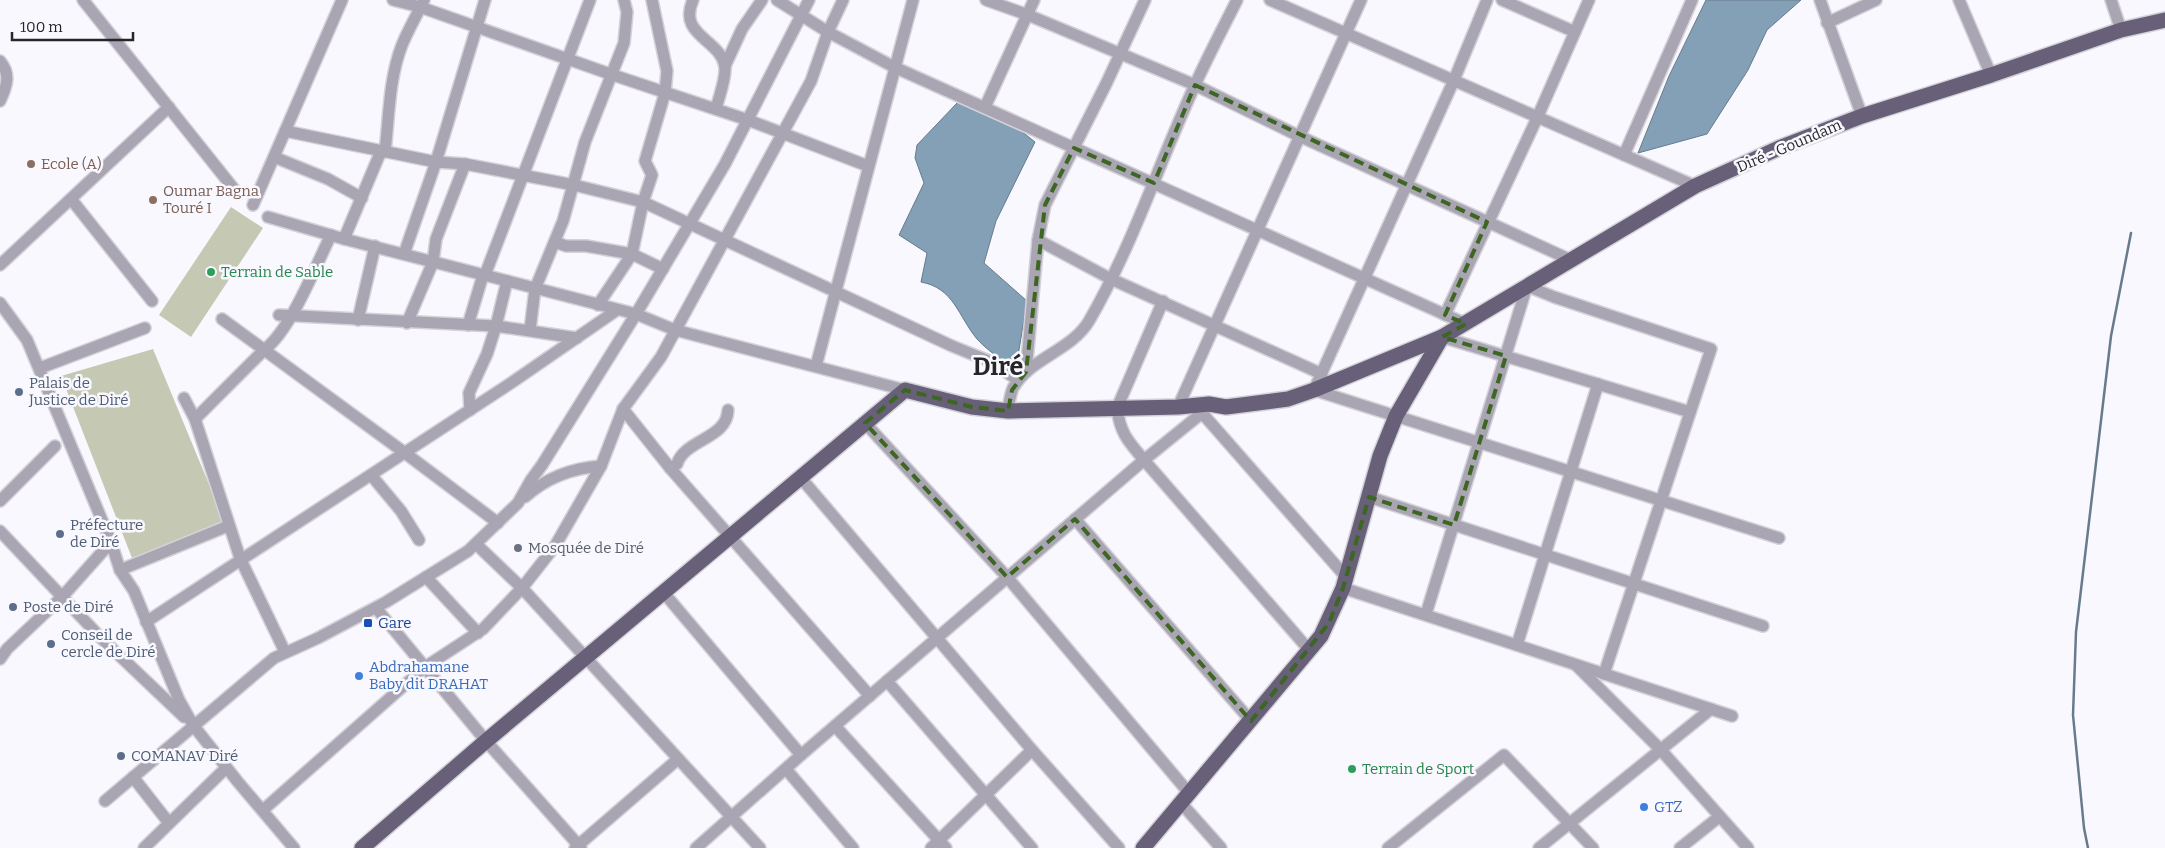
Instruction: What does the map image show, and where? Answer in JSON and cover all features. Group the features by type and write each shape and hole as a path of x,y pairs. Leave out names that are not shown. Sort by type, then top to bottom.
{"main road":[{"name":"Diré - Goundam","path":"905,390 972,407 1008,410 1206,408 1258,404 1288,399 1442,337 1695,186 1779,148 1862,116 1991,76 2121,30 2165,20"},
{"path":"1143,848 1310,650 1329,623 1345,583 1380,456 1396,416 1442,337"},
{"path":"362,848 486,741 664,594 905,390"}],"street":[{"path":"83,0 238,194"},
{"path":"253,205 342,0"},
{"path":"393,0 422,4 477,27 568,60 783,132 868,166"},
{"path":"404,254 436,162 485,0"},
{"path":"468,326 484,275 524,176 590,0"},
{"path":"530,330 536,289 574,185 586,142 624,43 628,12 624,0"},
{"path":"598,305 632,254 643,202 652,175 645,161 665,93 667,71 652,0"},
{"path":"693,0 690,8 693,28 720,56 725,66"},
{"path":"716,109 725,66 742,29 762,0"},
{"path":"776,0 828,32 894,67 1466,324"},
{"path":"518,503 636,314 725,164 809,0"},
{"path":"263,810 425,667 478,633 522,588 555,546 600,466 623,409 661,357 811,81 828,32 843,0"},
{"path":"816,366 913,0"},
{"path":"986,0 1028,15 1195,85 1299,136 1570,260"},
{"path":"985,107 1034,0"},
{"path":"1022,376 1038,240 1045,205 1145,0"},
{"path":"1008,410 1012,390 1022,376 1082,332 1111,278 1154,183 1195,85 1237,0"},
{"path":"1270,0 1695,186"},
{"path":"1178,407 1299,136 1347,35 1361,0"},
{"path":"1487,0 1454,80 1314,390 1779,538"},
{"path":"1502,0 1575,32"},
{"path":"1445,314 1538,116 1589,0"},
{"path":"1624,155 1692,0"},
{"path":"1820,0 1862,116"},
{"path":"1827,22 1876,0"},
{"path":"1959,0 1991,76"},
{"path":"2111,0 2121,30"},
{"path":"344,239 383,151 392,90 402,46 422,4"},
{"path":"0,61 6,67 8,76 6,88 0,100"},
{"path":"0,264 169,107"},
{"path":"285,131 436,162 465,164 574,185 643,202 952,346 1022,376"},
{"path":"274,157 328,179 362,198"},
{"path":"408,323 433,262 436,239 465,164"},
{"path":"71,199 152,301"},
{"path":"268,216 344,239 636,314 675,330 905,390"},
{"path":"195,418 264,350 273,344 291,316 332,235"},
{"path":"1038,240 1111,278 1322,374"},
{"path":"554,242 566,246 586,246 632,254 663,269"},
{"path":"358,320 375,246"},
{"path":"470,410 469,393 487,354 507,281"},
{"path":"1426,614 1527,286 1554,297 1711,349 1604,674"},
{"path":"1162,301 1117,408 1119,425 1125,436 1144,460 1310,650"},
{"path":"0,303 27,340 40,368 111,542 120,570 134,591 179,700 193,725 226,768 294,848"},
{"path":"146,622 228,568 240,558 470,410 616,310"},
{"path":"279,315 496,326 577,338"},
{"path":"222,319 498,523"},
{"path":"40,368 145,328"},
{"path":"1442,337 1690,412"},
{"path":"1517,645 1598,384"},
{"path":"184,398 195,418 228,526 240,558 285,652"},
{"path":"696,848 801,755 1206,408 1345,583 1426,614 1732,716"},
{"path":"623,409 670,468 870,696"},
{"path":"670,468 677,464 680,456 720,428 728,418 728,410"},
{"path":"865,423 1007,578 1185,798 1221,848"},
{"path":"0,501 55,446"},
{"path":"105,801 274,658 376,608 468,551 535,488 579,468 600,466"},
{"path":"370,475 401,511 419,540"},
{"path":"801,478 1032,750 1119,848"},
{"path":"1368,497 1763,626"},
{"path":"1075,519 1251,721"},
{"path":"120,570 228,526"},
{"path":"0,530 101,638 193,725"},
{"path":"0,659 7,649 62,597 111,542"},
{"path":"476,544 522,588 760,848"},
{"path":"426,577 478,633"},
{"path":"664,594 801,755"},
{"path":"376,608 486,741 578,847 678,758"},
{"path":"1574,664 1660,749 1718,817 1748,848"},
{"path":"887,681 1032,848"},
{"path":"1539,848 1711,709"},
{"path":"835,726 939,845 1032,750"},
{"path":"1388,848 1504,755 1593,848"},
{"path":"144,848 226,768"},
{"path":"786,769 853,848"},
{"path":"133,777 169,823"},
{"path":"1680,848 1718,817"}],"highlighted area":[{"path":"1195,85 1487,222 1445,315 1466,324 1442,337 1506,356 1454,525 1369,497 1343,588 1329,623 1251,721 1075,519 1007,577 865,423 905,390 972,407 1008,411 1012,390 1026,372 1045,205 1074,148 1154,183"}],"green space":[{"name":"Terrain de Sable","path":"231,207 263,228 191,337 159,315"},
{"path":"153,349 225,523 132,558 61,376"}],"water":[{"path":"1706,0 1801,0 1767,30 1748,70 1707,134 1638,153 1669,76"},
{"path":"958,102 1020,130 1035,142 996,221 984,263 1027,301 1018,356 1004,362 977,339 954,304 941,290 921,282 927,253 899,235 924,183 915,158 917,145"}],"waterway":[{"path":"2088,848 2084,828 2073,715 2076,632 2111,336 2131,233"}],"place":[{"name":"Ecole (A)","path":"31,164"},
{"name":"Oumar Bagna Touré I","path":"153,200"},
{"name":"Terrain de Sable","path":"211,272"},
{"name":"Palais de Justice de Diré","path":"19,392"},
{"name":"Préfecture de Diré","path":"60,534"},
{"name":"Mosquée de Diré","path":"518,548"},
{"name":"Poste de Diré","path":"13,607"},
{"name":"Gare","path":"368,623"},
{"name":"Conseil de cercle de Diré","path":"51,644"},
{"name":"Abdrahamane Baby dit DRAHAT","path":"359,676"},
{"name":"COMANAV Diré","path":"121,756"},
{"name":"Terrain de Sport","path":"1352,769"},
{"name":"GTZ","path":"1644,807"}],"district":[{"name":"Diré","path":"998,367"}]}
